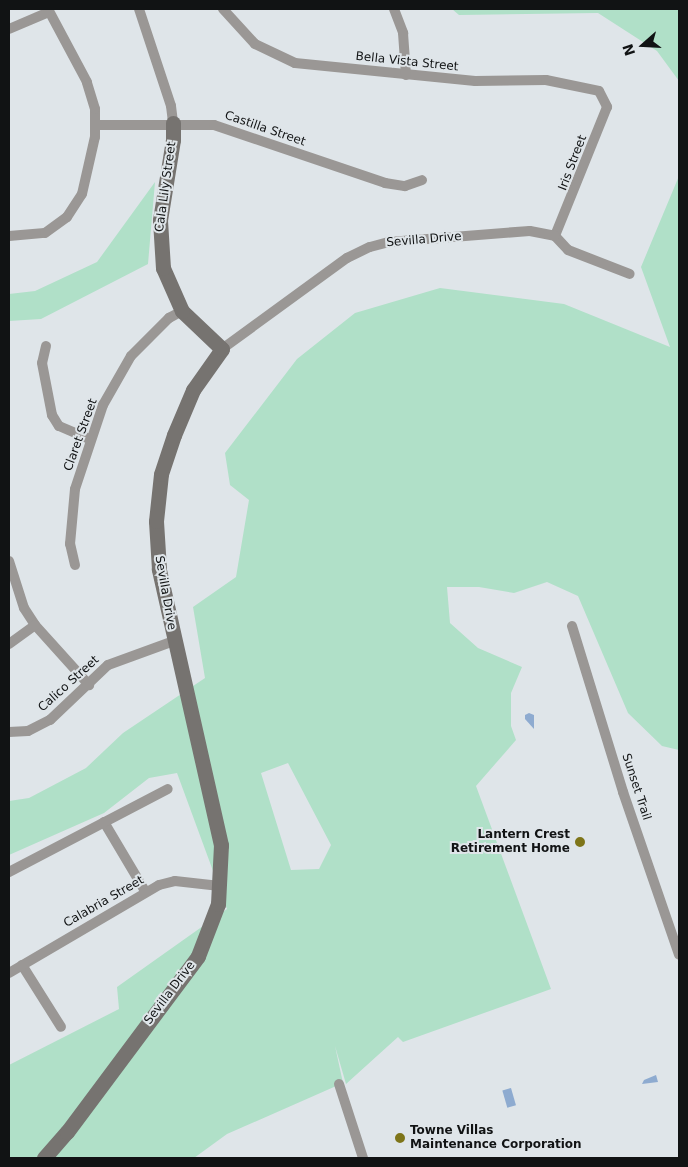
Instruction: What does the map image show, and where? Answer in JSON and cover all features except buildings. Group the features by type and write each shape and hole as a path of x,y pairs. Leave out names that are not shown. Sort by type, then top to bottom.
{"street":[{"name":"Cala Lily Street","path":"139,9 171,106 173,123 159,244 166,280 182,311 222,349"},
{"name":"Bella Vista Street","path":"223,9 246,37 284,60 475,82 546,80 599,91 605,98"},
{"path":"394,9 404,33 406,75"},
{"path":"9,30 49,10 87,82 94,109 95,125 82,194 73,210 61,224 44,233 9,236"},
{"name":"Iris Street","path":"555,236 608,107 605,98"},
{"name":"Castilla Street","path":"95,125 173,123 214,125 384,183 405,186 422,180"},
{"name":"Sevilla Drive","path":"44,1158 67,1132 198,956 213,924 220,886 221,845 174,641 158,560 156,521 161,474 194,390 222,349 347,258 370,247 389,242 530,231 555,236"},
{"path":"555,236 568,250 630,274"},
{"name":"Claret Street","path":"75,565 70,544 72,507 90,439 103,406 131,356 169,318 182,311"},
{"path":"46,346 42,363 52,415 59,426 90,439"},
{"path":"9,562 24,608 35,625 89,685"},
{"path":"9,644 35,625"},
{"name":"Sunset Trail","path":"572,626 623,792 679,955"},
{"name":"Calico Street","path":"9,732 21,733 42,725 89,685 108,665 174,641"},
{"path":"9,872 168,789"},
{"path":"104,822 145,891"},
{"name":"Calabria Street","path":"9,973 145,891 175,881 220,886"},
{"path":"22,965 61,1027"},
{"path":"339,1084 362,1158"}],"green space":[{"path":"452,9 679,9 679,81 657,51 598,13 459,15"},
{"path":"679,176 679,750 662,746 628,713 578,596 547,582 514,593 479,587 447,587 450,623 478,648 522,667 511,693 511,726 516,740 476,786 551,989 403,1042 398,1037 346,1084 335,1046 343,1083 227,1134 194,1158 9,1158 9,1065 119,1009 117,987 227,909 177,773 149,778 104,813 9,855 9,801 29,798 86,768 123,733 205,678 193,607 236,577 249,500 230,485 225,453 297,359 355,313 440,288 564,304 670,347 641,267","holes":["288,763 331,845 319,869 291,870 261,773"]},
{"path":"155,182 148,264 41,319 9,321 9,294 35,291 97,262"}],"water":[{"path":"529,713 534,715 534,729 525,719 525,715"},
{"path":"656,1075 658,1082 642,1084 644,1080"},
{"path":"511,1088 516,1105 507,1108 502,1090"}],"place":[{"name":"Lantern Crest Retirement Home","path":"580,842"},
{"name":"Towne Villas Maintenance Corporation","path":"400,1138"}]}
